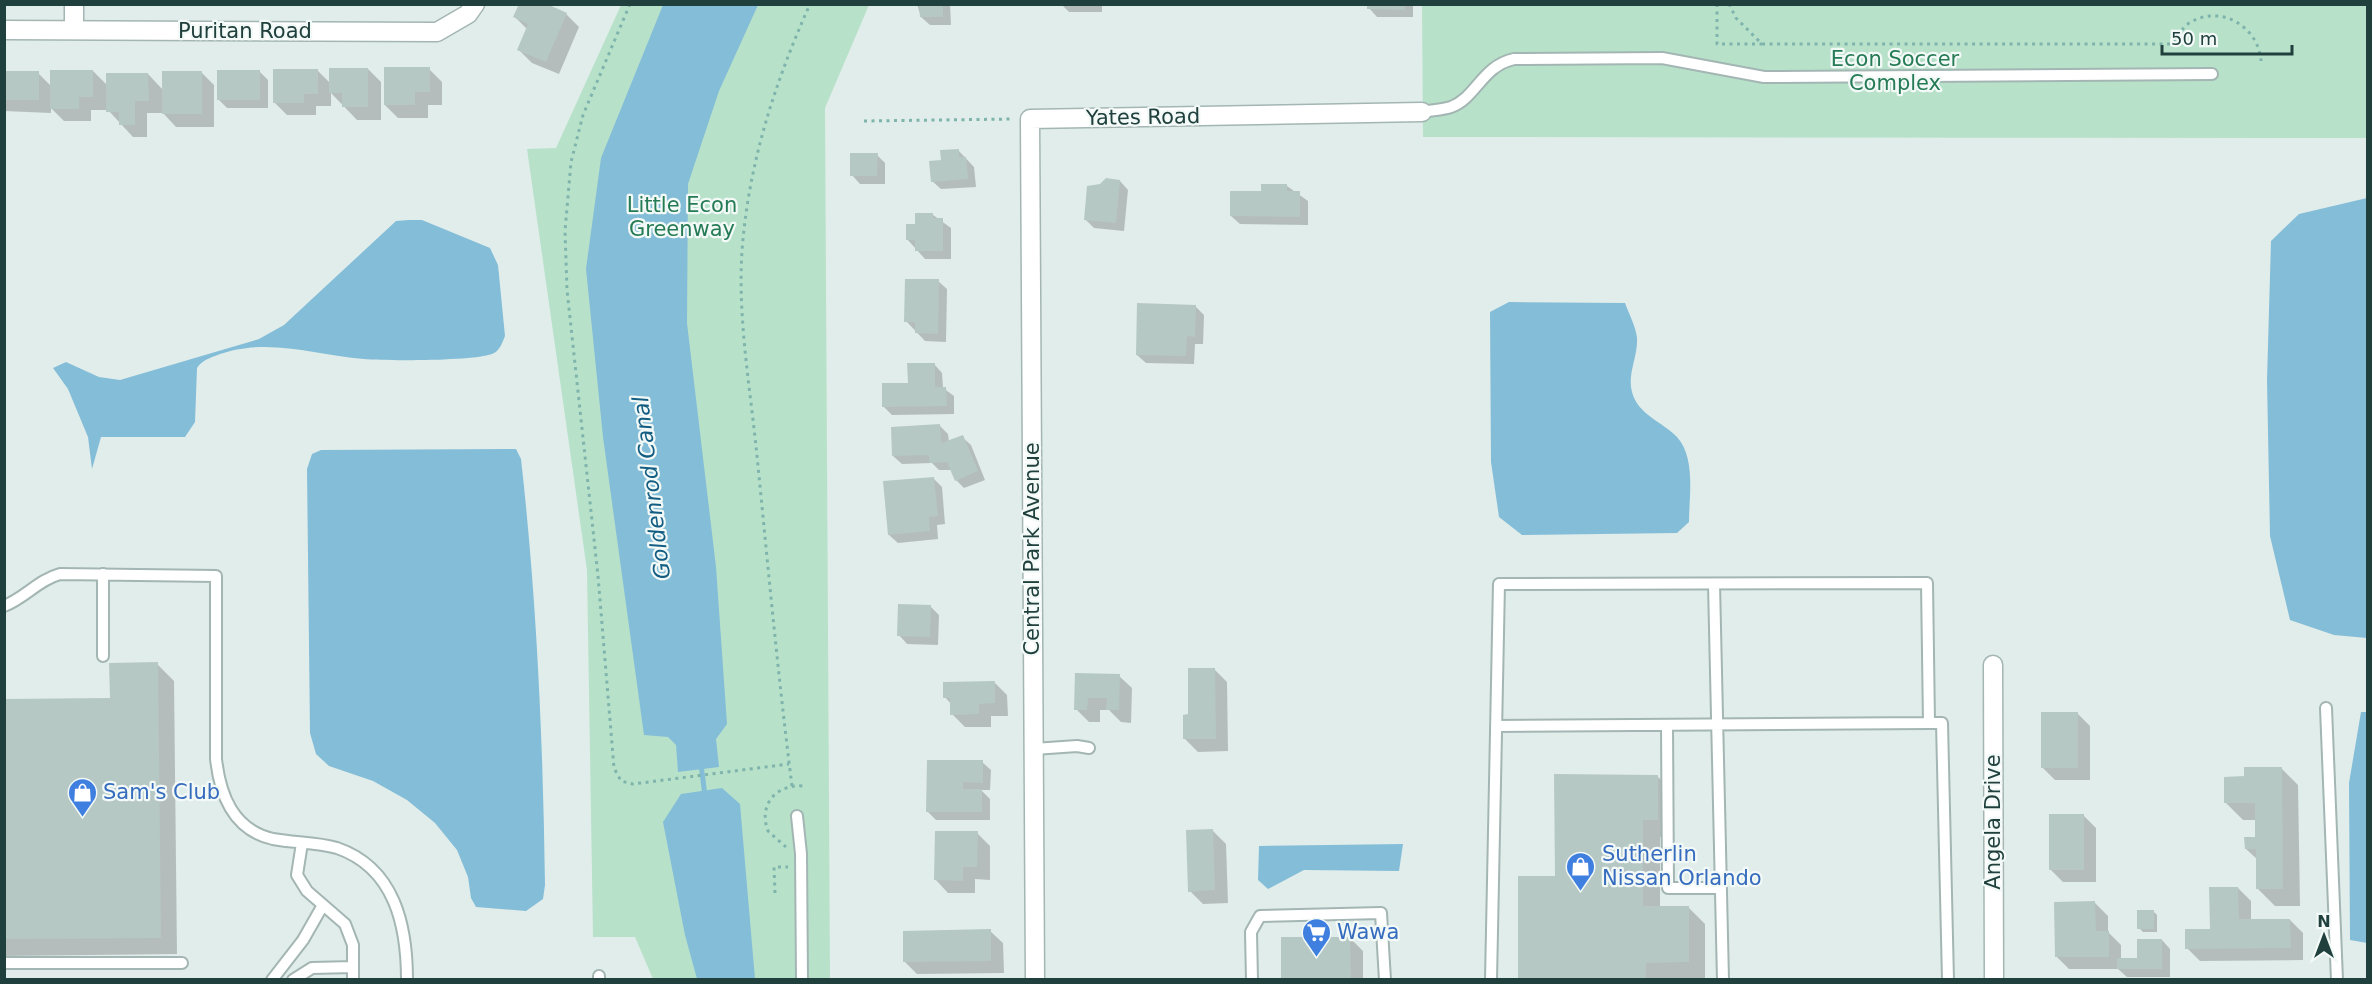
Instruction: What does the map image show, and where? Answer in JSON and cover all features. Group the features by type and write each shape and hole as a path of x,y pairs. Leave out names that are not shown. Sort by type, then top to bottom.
{"street":[{"path":"74,4 74,30"},
{"name":"Puritan Road","path":"4,30 437,32 468,14 475,4"},
{"name":"Yates Road","path":"1030,119 1422,112"},
{"name":"Central Park Avenue","path":"1030,119 1035,980"},
{"name":"Angela Drive","path":"1993,665 1994,980"}],"lane":[{"path":"1422,112 1452,107 1474,89 1498,63 1514,59 1662,58 1764,77 2212,74"},
{"path":"4,606 14,603 47,577 60,574 216,576 216,759 219,786 228,807 249,827 271,838 337,849 366,865 387,887 401,915 407,952 407,980"},
{"path":"103,574 103,656"},
{"path":"1491,980 1499,584 1927,583 1929,723"},
{"path":"1714,584 1719,724 1723,980"},
{"path":"2326,708 2337,980"},
{"path":"1496,726 1942,723 1948,980"},
{"path":"1666,725 1668,888 1721,888"},
{"path":"1034,749 1077,746 1089,748"},
{"path":"797,816 801,854 802,980"},
{"path":"302,843 297,875 307,891 345,924 353,945 353,980"},
{"path":"272,980 303,940 323,905"},
{"path":"1252,980 1251,932 1260,916 1381,913 1385,980"},
{"path":"4,963 182,963"},
{"path":"293,980 312,968 353,967"}],"path":[{"path":"630,4 588,98 576,138 565,212 565,273 602,619 614,768 617,778 626,783 789,764"},
{"path":"792,786 748,375 741,259 744,225 760,136 781,71 810,4"},
{"path":"1717,4 1717,44 2173,44 2191,22 2206,17 2221,16 2235,21 2252,34 2260,52 2261,61"},
{"path":"1730,4 1736,18 1762,44"},
{"path":"864,121 1030,119"},
{"path":"788,851 768,831 765,812 771,798 779,790 802,786"},
{"path":"775,893 774,867 789,867 789,861"}],"green space":[{"name":"Little Econ Greenway","path":"621,5 869,5 825,108 830,979 653,979 635,937 593,937 587,570 527,149 556,148"},
{"name":"Econ Soccer Complex","path":"1422,5 2367,5 2367,138 1423,137"}],"water":[{"path":"663,5 758,5 719,91 688,184 687,323 716,567 727,724 716,739 719,767 678,772 676,745 668,737 644,735 603,437 586,269 601,158"},
{"path":"2368,198 2367,638 2334,635 2290,620 2270,536 2267,380 2271,241 2299,214"},
{"path":"422,220 490,248 498,265 505,336 497,351 467,358 410,360 364,359 289,348 252,347 234,350 207,359 197,368 195,422 185,437 101,437 92,469 88,437 68,389 53,368 66,362 99,377 120,380 259,339 284,325 396,221"},
{"path":"1509,302 1625,303 1637,338 1631,379 1635,400 1645,412 1677,437 1687,455 1690,478 1689,522 1677,533 1522,535 1499,517 1491,462 1490,312"},
{"path":"516,449 521,459 531,565 541,725 544,831 543,899 526,911 476,907 471,898 468,877 457,850 435,823 407,800 373,781 329,766 316,754 310,733 307,469 312,454 321,450"},
{"path":"2361,712 2368,712 2367,943 2350,940 2349,783"},
{"path":"722,788 740,804 755,979 697,979 685,935 663,822 681,794"},
{"path":"1403,844 1399,871 1304,870 1268,889 1258,880 1259,846"}],"building":[{"path":"519,4 547,4 567,13 546,62 517,50 528,24 513,17"},
{"path":"919,4 943,4 943,17 920,17"},
{"path":"1367,4 1405,4 1405,10 1367,9"},
{"path":"384,67 430,67 430,92 415,92 415,105 384,105"},
{"path":"329,68 368,68 368,107 342,107 342,93 329,93"},
{"path":"273,69 318,69 318,94 304,94 304,103 273,103"},
{"path":"50,70 93,70 93,97 79,97 79,109 50,109"},
{"path":"217,70 260,70 260,100 217,100"},
{"path":"4,71 39,71 39,100 4,100"},
{"path":"162,71 202,71 202,114 162,114"},
{"path":"106,73 148,73 149,101 135,101 135,125 119,125 119,112 106,112"},
{"path":"959,149 959,157 966,157 968,179 931,182 929,161 941,160 940,150"},
{"path":"850,153 878,153 877,176 850,176"},
{"path":"1106,178 1120,180 1116,223 1084,220 1087,186 1100,184"},
{"path":"1261,184 1287,184 1287,191 1300,191 1300,217 1230,216 1230,191 1261,191"},
{"path":"915,213 933,213 933,218 943,218 943,251 915,251 915,240 906,240 906,224 915,224"},
{"path":"905,279 939,279 938,334 915,333 915,322 904,322"},
{"path":"1137,303 1196,305 1195,337 1187,336 1186,356 1136,355"},
{"path":"907,363 935,363 935,387 946,387 947,406 882,407 882,383 908,383"},
{"path":"940,424 941,443 963,435 978,471 955,481 947,462 929,463 929,455 892,456 891,427"},
{"path":"934,477 938,516 929,517 930,531 888,535 883,481"},
{"path":"898,604 931,605 930,637 897,636"},
{"name":"Sam's Club","path":"158,662 161,938 4,939 4,699 110,698 109,663"},
{"path":"1188,668 1215,668 1216,739 1183,739 1183,715 1188,714"},
{"path":"1075,673 1120,674 1119,710 1106,710 1107,698 1088,698 1087,710 1074,710"},
{"path":"995,681 995,703 979,704 979,714 950,715 950,698 943,698 943,682"},
{"path":"2041,712 2078,712 2078,768 2041,768"},
{"path":"927,760 983,760 983,783 963,782 963,789 982,789 982,812 926,812"},
{"path":"2244,767 2282,767 2283,889 2256,889 2256,849 2245,849 2244,837 2255,837 2255,803 2224,803 2224,777 2244,776"},
{"name":"Sutherlin Nissan Orlando","path":"1554,774 1658,775 1658,820 1643,820 1643,906 1689,906 1689,962 1646,963 1646,980 1518,980 1518,876 1555,876"},
{"path":"2049,814 2084,814 2084,870 2049,870"},
{"path":"1213,829 1215,890 1188,892 1186,830"},
{"path":"935,831 978,831 977,867 963,867 963,881 934,880"},
{"path":"2209,887 2238,887 2239,919 2290,919 2291,948 2185,949 2185,929 2210,929"},
{"path":"2095,901 2096,931 2109,931 2109,957 2055,957 2054,902"},
{"path":"2137,910 2154,910 2154,929 2137,929"},
{"path":"991,929 991,961 903,962 903,931"},
{"name":"Wawa","path":"1281,937 1350,937 1351,980 1281,980"},
{"path":"2137,939 2162,939 2162,969 2117,969 2117,958 2137,958"}],"waterway":[{"name":"Goldenrod Canal","path":"701,764 705,796"}],"place":[{"name":"Sam's Club","path":"82,818"},
{"name":"Sutherlin Nissan Orlando","path":"1581,892"},
{"name":"Wawa","path":"1316,958"}]}
